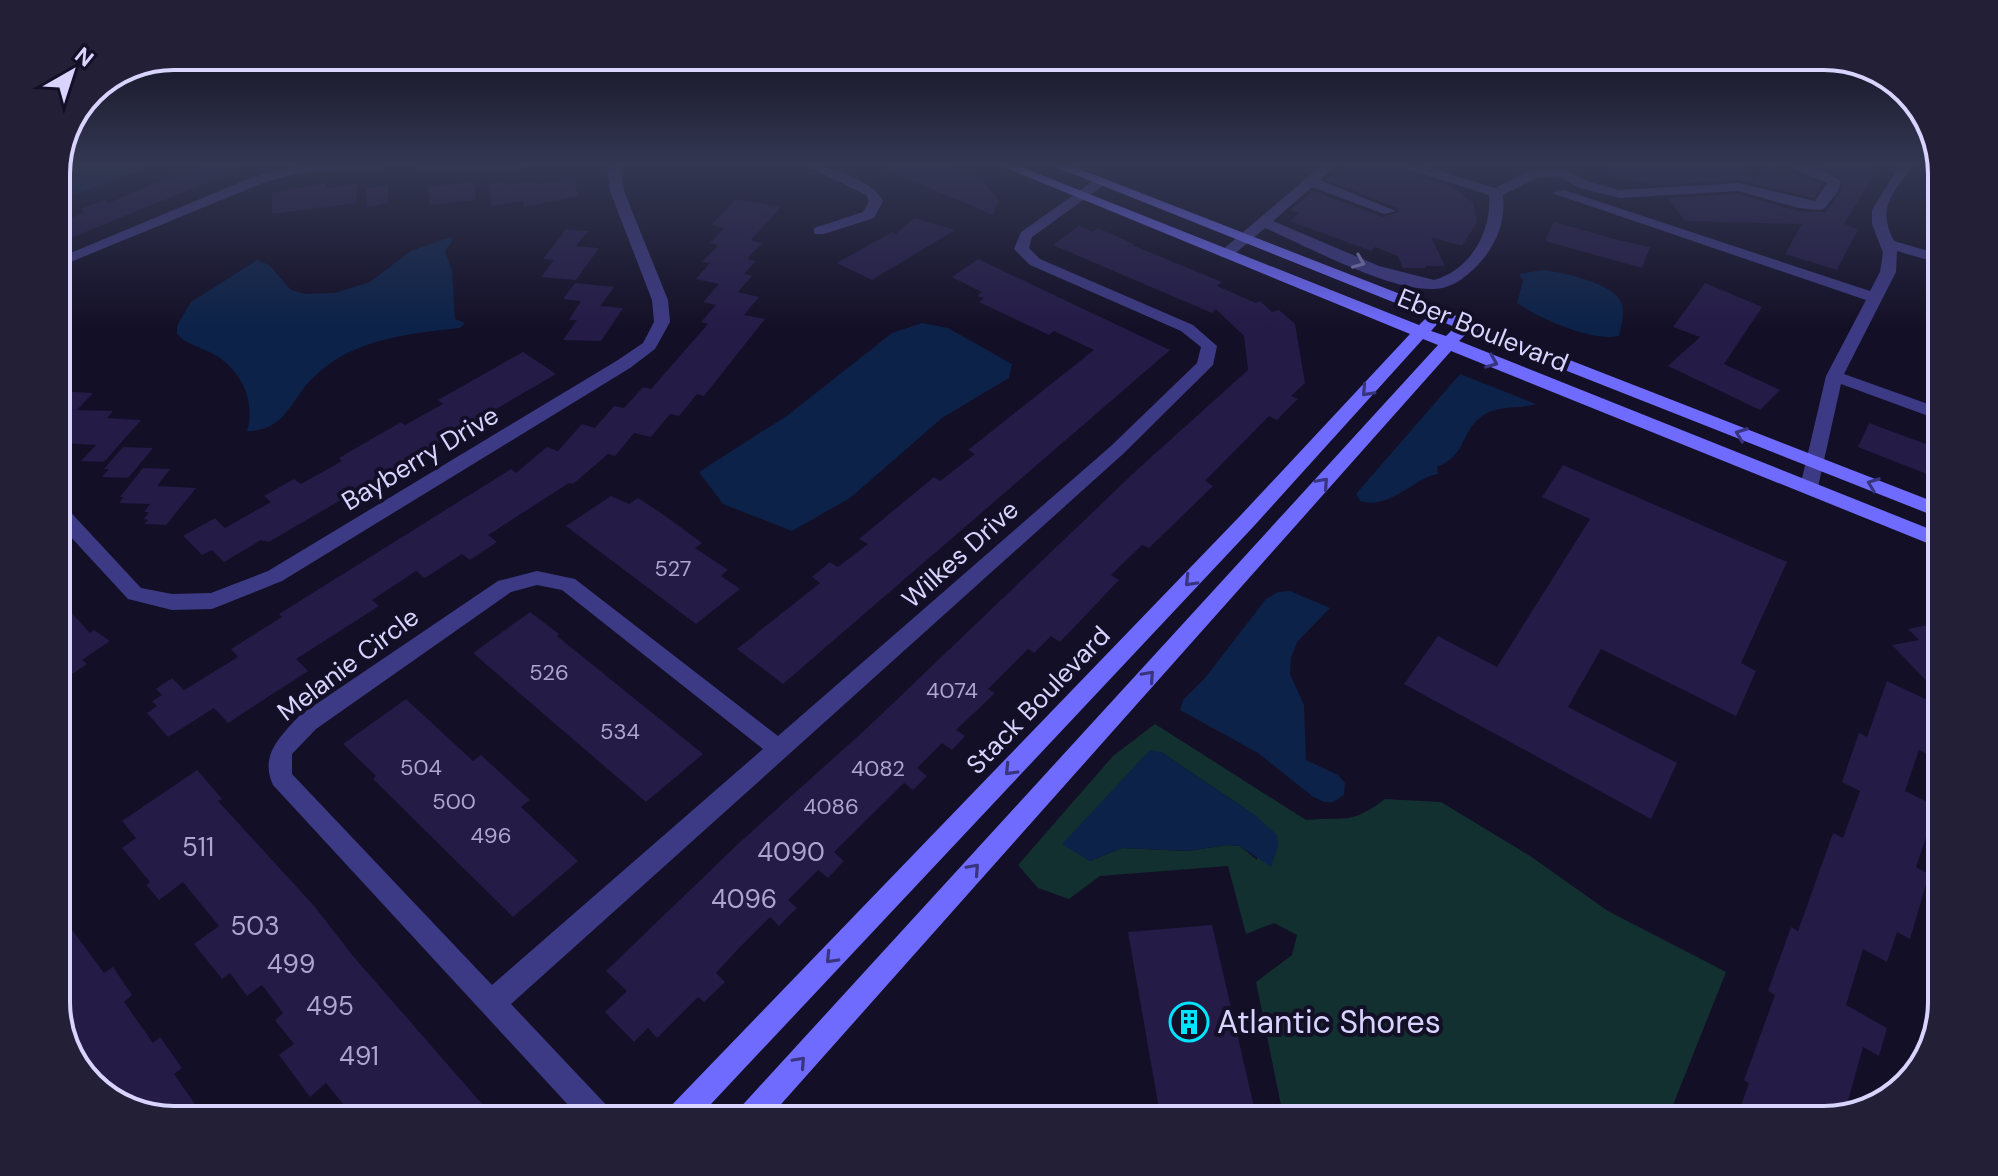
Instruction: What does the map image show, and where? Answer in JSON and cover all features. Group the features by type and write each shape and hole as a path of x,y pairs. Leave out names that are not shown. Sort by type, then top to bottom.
{"street":[{"path":"70,258 162,220"},
{"name":"Bayberry Drive","path":"70,524 135,594 172,602 212,601 275,576 649,346 662,322 660,300 628,220"},
{"path":"819,231 854,220"},
{"name":"Wilkes Drive","path":"492,1003 1117,450 1205,365 1209,346 1187,328 1035,262 1021,249 1026,235 1047,220"},
{"name":"Eber Boulevard","path":"1142,220 1928,536"},
{"name":"Eber Boulevard","path":"1195,220 1928,507"},
{"path":"1226,254 1261,221 1402,279 1435,285 1464,272 1486,245 1497,220"},
{"path":"1640,220 1875,298"},
{"path":"1809,487 1834,376 1892,259 1890,244 1879,220"},
{"path":"1890,244 1928,256"},
{"name":"Stack Boulevard","path":"690,1106 1247,521 1437,315"},
{"path":"761,1106 1464,326"},
{"path":"1834,376 1928,410"},
{"name":"Melanie Circle","path":"588,1106 281,778 281,751 308,722 505,586 537,578 568,584 779,749"}],"green space":[{"path":"1155,724 1306,820 1355,816 1385,799 1441,802 1530,856 1608,911 1726,972 1673,1106 1281,1106 1256,982 1292,955 1297,935 1274,923 1246,934 1228,866 1100,876 1069,899 1038,888 1018,865 1113,756","holes":["1161,752 1256,816 1257,860 1240,846 1226,845 1188,851 1122,848 1090,861"]}],"water":[{"path":"451,237 452,242 445,251 452,271 455,319 465,323 460,328 383,340 340,357 314,377 283,416 268,427 247,431 248,398 239,378 224,361 177,334 177,326 191,302 257,260 269,265 291,290 306,294 335,293 370,282 411,251"},
{"path":"1542,270 1587,280 1609,290 1622,304 1619,336 1595,336 1566,328 1517,303 1523,281 1519,274"},
{"path":"922,323 948,328 1012,364 1009,378 942,418 850,498 792,531 723,504 699,472 788,415 892,333"},
{"path":"1460,374 1536,404 1488,413 1474,423 1454,456 1437,467 1438,474 1382,501 1360,501 1356,494"},
{"path":"1290,591 1330,608 1298,641 1291,657 1290,674 1304,705 1306,760 1338,775 1345,783 1344,795 1333,802 1324,802 1312,796 1258,753 1180,710 1183,700 1205,678 1266,599 1278,592"},
{"path":"1150,750 1161,752 1256,816 1277,835 1278,847 1271,867 1240,846 1188,851 1122,848 1090,861 1062,844"}],"building":[{"path":"70,220 115,220 70,238"},
{"path":"716,220 769,220 751,240 762,243 747,259 756,261 744,274 752,276 738,292 759,297 744,315 765,319 704,396 697,394 679,416 670,414 651,437 634,433 615,456 608,454 573,484 569,483 488,535 497,542 470,560 462,554 425,578 416,571 372,600 379,606 296,659 308,671 228,723 214,708 168,737 147,713 157,706 152,701 162,695 156,689 172,678 184,690 238,657 231,649 282,617 279,614 511,469 516,473 547,447 558,451 582,424 595,428 614,406 624,408 643,387 651,389 708,324 701,322 716,305 703,302 719,284 696,279 710,263 702,262 718,245 710,243 724,228 711,225"},
{"path":"912,220 955,230 872,280 837,263 892,232 896,234"},
{"path":"1847,220 1844,224 1858,229 1837,270 1785,254 1802,224 1685,221"},
{"path":"1290,221 1477,222 1462,246 1431,237 1445,266 1403,268 1398,256 1375,247 1371,251"},
{"path":"1554,222 1650,247 1642,268 1545,241"},
{"path":"1079,226 1093,232 1098,228 1222,282 1217,286 1256,303 1260,301 1272,312 1279,310 1295,324 1305,383 1291,396 1298,399 1277,420 1269,416 1205,481 1213,486 1149,548 1142,545 1111,575 1119,580 1060,642 1051,636 1034,653 1028,649 988,689 995,693 956,730 965,736 952,750 942,743 917,768 927,776 913,790 904,783 834,852 844,861 828,878 818,870 788,900 797,908 779,926 770,917 738,949 716,973 725,982 704,1002 698,997 657,1038 648,1028 634,1042 605,1012 627,991 606,971 739,843 865,730 1139,468 1248,370 1244,336 1216,309 1212,313 1053,245"},
{"path":"566,229 588,231 576,246 599,248 576,280 541,277 554,260 543,259"},
{"path":"978,259 1170,350 783,684 737,649 820,583 812,577 830,562 838,567 868,544 859,539 934,477 940,481 975,454 968,450 1094,350 1054,331 1049,335 979,302 984,298 977,296 982,292 952,277"},
{"path":"575,283 614,287 600,306 623,308 601,341 563,340 577,320 569,320 581,301 563,299"},
{"path":"1705,283 1762,307 1724,364 1780,390 1760,410 1668,366 1700,337 1673,327"},
{"path":"523,352 556,374 269,542 261,540 224,562 212,550 202,555 183,536 215,518 225,528 271,502 264,496 294,479 301,484 401,422 405,425 443,404 438,400"},
{"path":"70,392 93,393 77,410 113,411 107,418 141,420 104,462 81,461 96,445 70,443"},
{"path":"1869,423 1928,445 1928,474 1858,447"},
{"path":"123,447 153,448 128,478 102,477 109,469 104,469"},
{"path":"1563,465 1787,562 1741,663 1756,671 1736,716 1601,649 1568,707 1677,763 1651,819 1404,684 1438,636 1497,667 1590,519 1542,497"},
{"path":"143,468 170,469 157,486 196,488 166,525 144,524 149,512 144,512 150,504 119,503 124,497 120,497"},
{"path":"611,496 629,504 638,498 664,515 702,543 695,548 728,570 721,576 740,589 696,624 566,526"},
{"path":"70,611 90,633 94,630 110,641 82,660 87,664 70,676"},
{"path":"530,612 703,754 646,802 473,653"},
{"path":"1928,625 1928,682 1892,645 1919,640 1908,629"},
{"path":"1887,681 1928,700 1928,754 1919,750 1905,791 1928,802 1928,832 1916,867 1928,873 1928,877 1910,939 1897,932 1887,962 1863,949 1846,1005 1887,1028 1879,1056 1863,1047 1847,1103 1824,1106 1741,1106 1749,1083 1744,1080 1775,995 1768,991 1791,927 1798,931 1833,833 1843,838 1860,791 1842,782 1859,733 1867,737"},
{"path":"406,699 473,761 481,755 530,800 521,807 578,861 513,917 373,779 376,776 343,744"},
{"path":"197,770 222,799 218,801 315,907 353,956 484,1106 345,1106 326,1083 310,1097 279,1055 294,1044 275,1020 283,1013 262,985 247,996 230,973 222,979 194,944 219,926 183,882 159,900 146,885 150,882 122,848 136,838 122,821"},
{"name":"Atlantic Shores","path":"1212,925 1254,1106 1159,1106 1128,932"},
{"path":"70,927 104,973 113,967 132,995 124,1002 153,1043 160,1037 182,1068 174,1074 196,1106 160,1105 134,1098 111,1085 87,1060 75,1036 70,1009"}],"place":[{"name":"Atlantic Shores","path":"1189,1022"}]}
